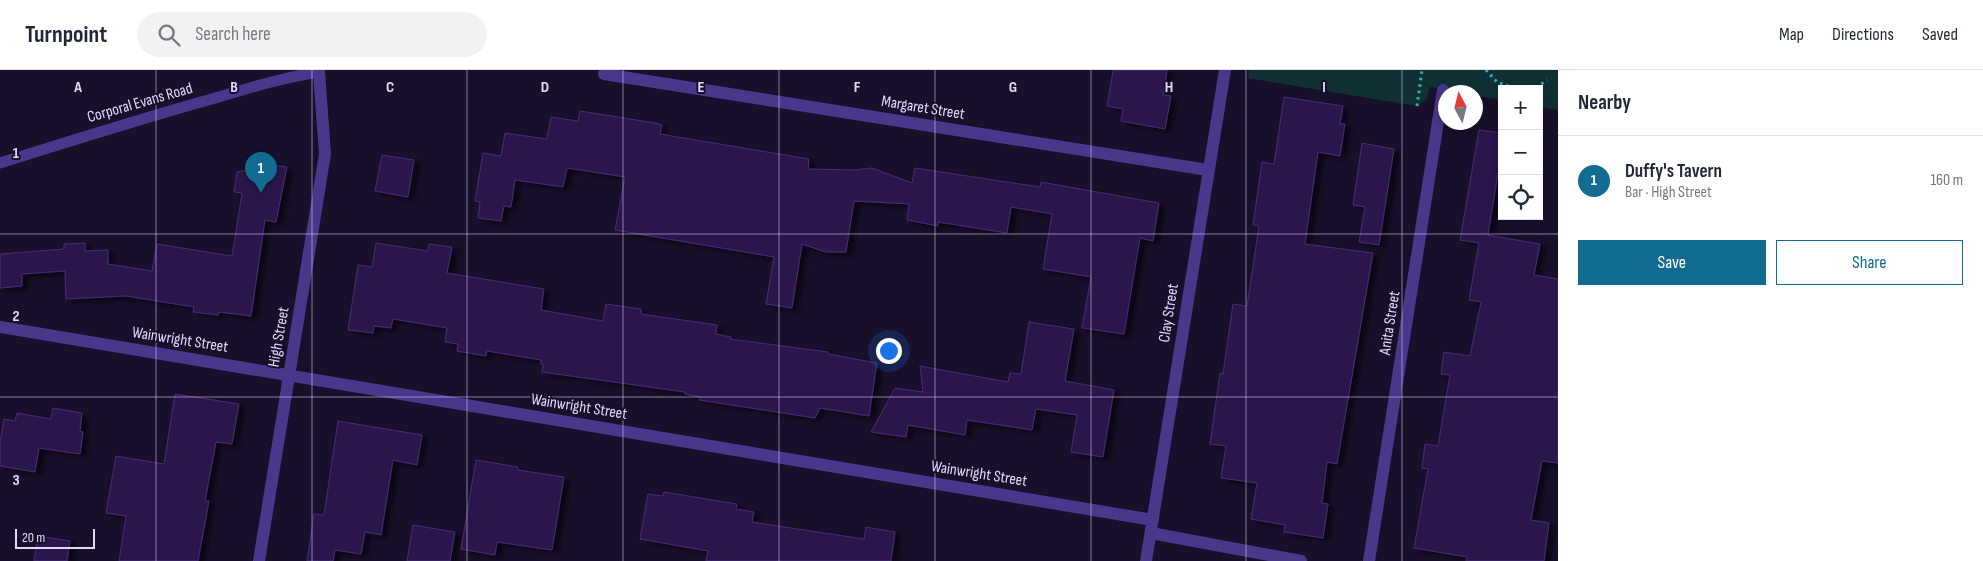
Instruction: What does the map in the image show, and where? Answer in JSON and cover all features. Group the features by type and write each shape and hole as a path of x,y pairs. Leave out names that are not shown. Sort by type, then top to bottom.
{"street":[{"name":"Clay Street","path":"1146,561 1225,70"},
{"name":"High Street","path":"259,561 324,154 319,71"},
{"name":"Margaret Street","path":"604,74 1208,170"},
{"name":"Anita Street","path":"1369,561 1438,122"},
{"name":"Wainwright Street","path":"0,327 1153,520"},
{"path":"1151,533 1301,561"}],"lane":[{"name":"Corporal Evans Road","path":"0,163 108,129 294,76 319,71"}],"path":[{"path":"1417,106 1422,70"},
{"path":"1486,70 1497,82 1505,85"},
{"path":"1540,85 1547,80"}],"green space":[{"path":"1249,70 1558,70 1558,110 1543,108 1543,85 1498,85 1498,99 1483,97 1483,85 1438,85 1438,88 1430,87 1427,99 1417,106 1248,78"}],"building":[{"path":"1113,70 1167,70 1163,95 1171,96 1165,129 1121,121 1123,109 1107,106"},
{"path":"1284,97 1343,106 1340,124 1345,124 1340,156 1318,152 1305,244 1373,253 1337,464 1327,462 1322,503 1328,504 1323,538 1284,532 1285,525 1251,519 1257,483 1221,478 1226,446 1210,444 1220,373 1223,374 1233,304 1247,306 1259,226 1253,225 1262,162 1274,164"},
{"path":"580,111 662,125 660,134 809,159 808,169 853,170 872,168 912,183 915,168 1040,187 1041,182 1159,203 1153,241 1140,238 1124,334 1082,328 1091,277 1043,269 1052,214 1011,207 1007,233 938,222 938,226 907,220 909,204 854,201 846,252 826,252 802,244 792,308 766,304 774,257 615,230 625,177 567,168 563,187 515,180 511,207 504,206 501,221 478,218 480,202 475,201 483,153 501,156 505,133 547,139 551,117 578,121"},
{"path":"1479,130 1498,132 1498,173 1488,235 1540,244 1534,275 1558,279 1558,463 1542,461 1531,520 1549,523 1544,561 1466,561 1467,557 1414,548 1428,469 1422,468 1425,444 1438,446 1450,375 1441,374 1444,352 1470,356 1481,302 1469,300 1479,243 1460,240"},
{"path":"1362,143 1394,149 1379,245 1359,242 1365,207 1353,205"},
{"path":"382,155 414,160 408,197 375,191"},
{"path":"271,165 287,167 276,222 265,220 251,316 219,312 218,315 193,312 194,307 126,296 66,299 65,271 22,274 22,286 0,288 0,254 64,249 64,244 85,243 85,251 108,250 108,264 152,271 157,244 232,256 242,193 234,192 237,172"},
{"path":"376,243 428,251 429,244 452,247 447,273 544,289 541,310 603,321 606,304 641,309 641,314 717,325 716,334 731,337 730,339 828,352 828,354 877,363 869,416 820,408 815,418 699,400 700,397 685,394 685,392 542,372 543,364 541,364 541,360 487,351 486,356 457,351 458,344 445,342 447,328 393,319 391,328 374,326 373,333 348,330 358,265 372,267"},
{"path":"1029,322 1074,329 1065,381 1114,390 1103,457 1071,452 1077,415 1036,409 1032,430 967,420 965,435 908,425 906,437 871,432 895,388 923,392 920,366 1008,382 1010,373 1021,374"},
{"path":"175,394 239,404 232,444 216,442 205,501 209,501 198,561 119,561 126,516 106,513 116,456 164,464"},
{"path":"53,408 82,413 80,431 83,432 80,454 39,448 35,472 0,466 0,443 4,419 15,421 17,413 51,419"},
{"path":"338,421 422,435 417,465 393,460 381,535 365,532 361,554 335,550 333,561 307,561 314,514 324,515"},
{"path":"476,460 518,467 518,470 564,477 552,550 497,542 495,555 461,549"},
{"path":"664,492 737,504 736,509 754,512 752,522 864,539 866,527 895,532 891,561 706,561 708,551 640,539 648,494 663,496"},
{"path":"413,525 455,532 450,561 407,561"},
{"path":"38,536 70,541 67,561 34,561"}],"place":[{"name":"Duffy's Tavern","path":"261,193"}]}
